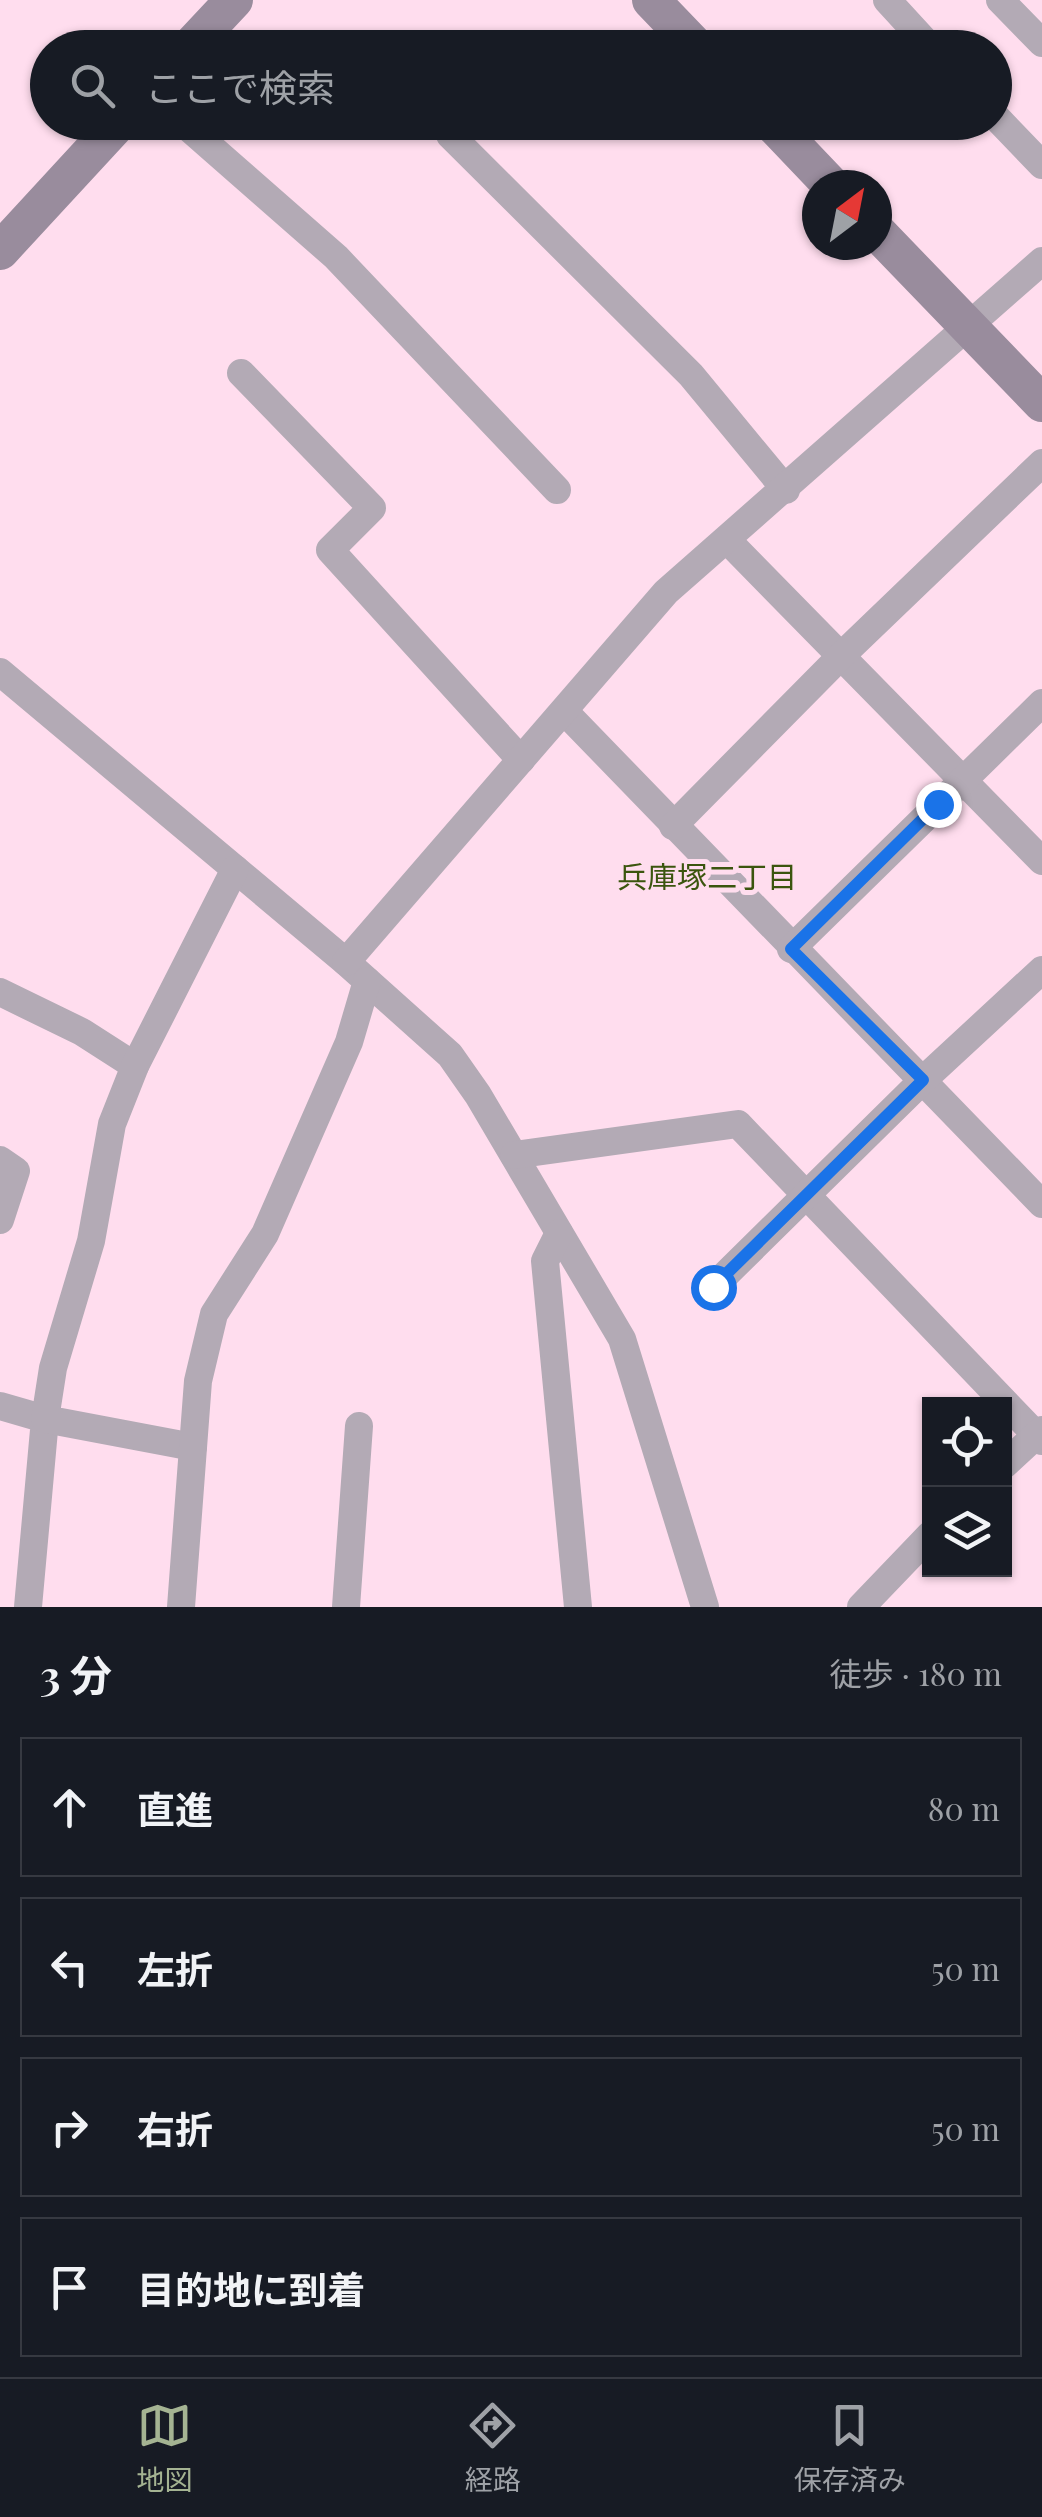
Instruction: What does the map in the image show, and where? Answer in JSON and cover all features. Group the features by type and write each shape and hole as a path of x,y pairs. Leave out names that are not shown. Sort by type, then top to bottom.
{"street":[{"path":"206,30 234,0"},
{"path":"651,0 680,30"},
{"path":"886,0 914,30"},
{"path":"1000,0 1042,42"},
{"path":"1012,134 1042,166"},
{"path":"0,251 102,140"},
{"path":"203,140 336,257 557,490"},
{"path":"455,140 691,375 786,490"},
{"path":"788,140 817,170"},
{"path":"892,247 1042,403"},
{"path":"180,1607 198,1381 214,1314 273,1218 348,1042 356,972 521,760 666,592 1042,261"},
{"path":"241,373 372,508 330,550 521,760"},
{"path":"673,826 841,656 1042,463"},
{"path":"728,541 1042,861"},
{"path":"0,672 450,1055 622,1339 706,1607"},
{"path":"791,949 1042,703"},
{"path":"564,711 791,949 1041,1202"},
{"path":"28,1607 53,1368 91,1241 112,1124 134,1066 235,869"},
{"path":"713,1287 923,1080 1042,970"},
{"path":"0,992 82,1032 134,1066"},
{"path":"514,1155 738,1124 1040,1435 1012,1458"},
{"path":"0,1160 16,1172 0,1220"},
{"path":"559,1233 545,1261 578,1607"},
{"path":"0,1406 45,1419 193,1448"},
{"path":"346,1607 359,1426"},
{"path":"860,1607 922,1543"}],"district":[{"name":"兵庫塚二丁目","path":"707,878"}],"route":[{"path":"713,1287 923,1080 791,949 938,804"}]}
